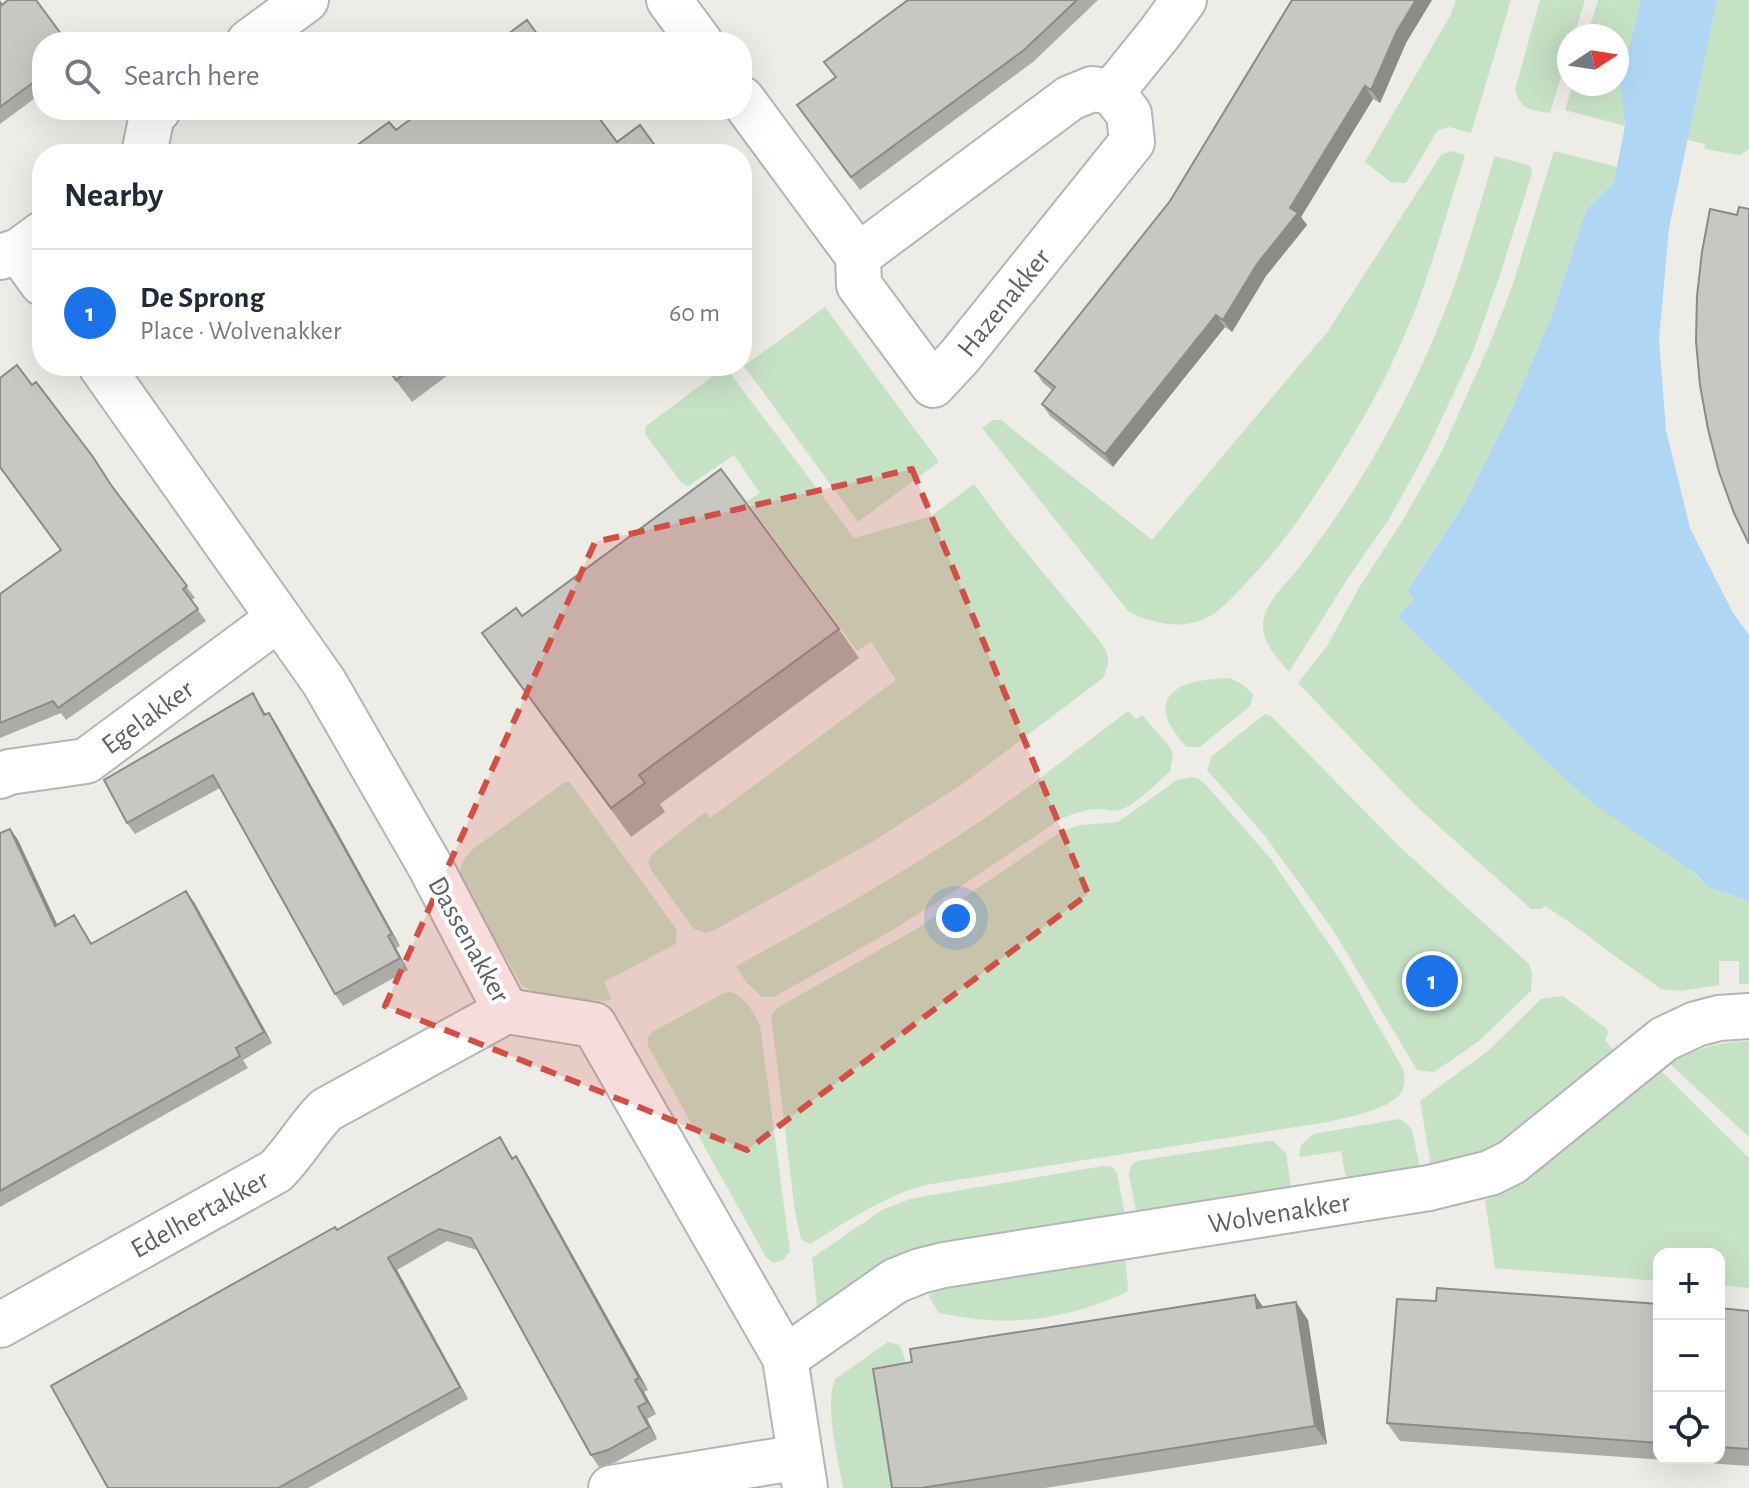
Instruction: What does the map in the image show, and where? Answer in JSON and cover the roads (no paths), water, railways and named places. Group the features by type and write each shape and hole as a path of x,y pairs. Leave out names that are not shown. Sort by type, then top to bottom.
{"street":[{"path":"263,32 306,0"},
{"path":"669,0 693,32"},
{"path":"858,256 1070,98 1092,89 1112,92 1184,0"},
{"name":"Hazenakker","path":"752,113 858,256 859,285 933,385 960,356 1132,142 1129,114 1112,92"},
{"path":"146,144 151,120"},
{"name":"Dassenakker","path":"108,376 324,682 430,866 506,1011 594,1025 785,1358 802,1472"},
{"name":"Egelakker","path":"0,776 86,761 279,618"},
{"name":"Edelhertakker","path":"0,1325 276,1171 326,1110 506,1011"},
{"name":"Wolvenakker","path":"785,1358 895,1281 920,1271 1429,1188 1490,1173 1512,1162 1664,1039 1696,1024 1719,1018 1749,1016"},
{"path":"611,1488 802,1472"}],"water":[{"path":"1641,0 1717,0 1669,228 1659,340 1666,430 1690,528 1733,613 1749,635 1749,901 1708,887 1695,873 1591,802 1398,617 1414,599 1407,590 1464,504 1511,411 1551,317 1586,210 1614,182 1625,126 1622,96 1629,96 1629,47"}],"place":[{"name":"De Sprong","path":"1432,981"}]}
